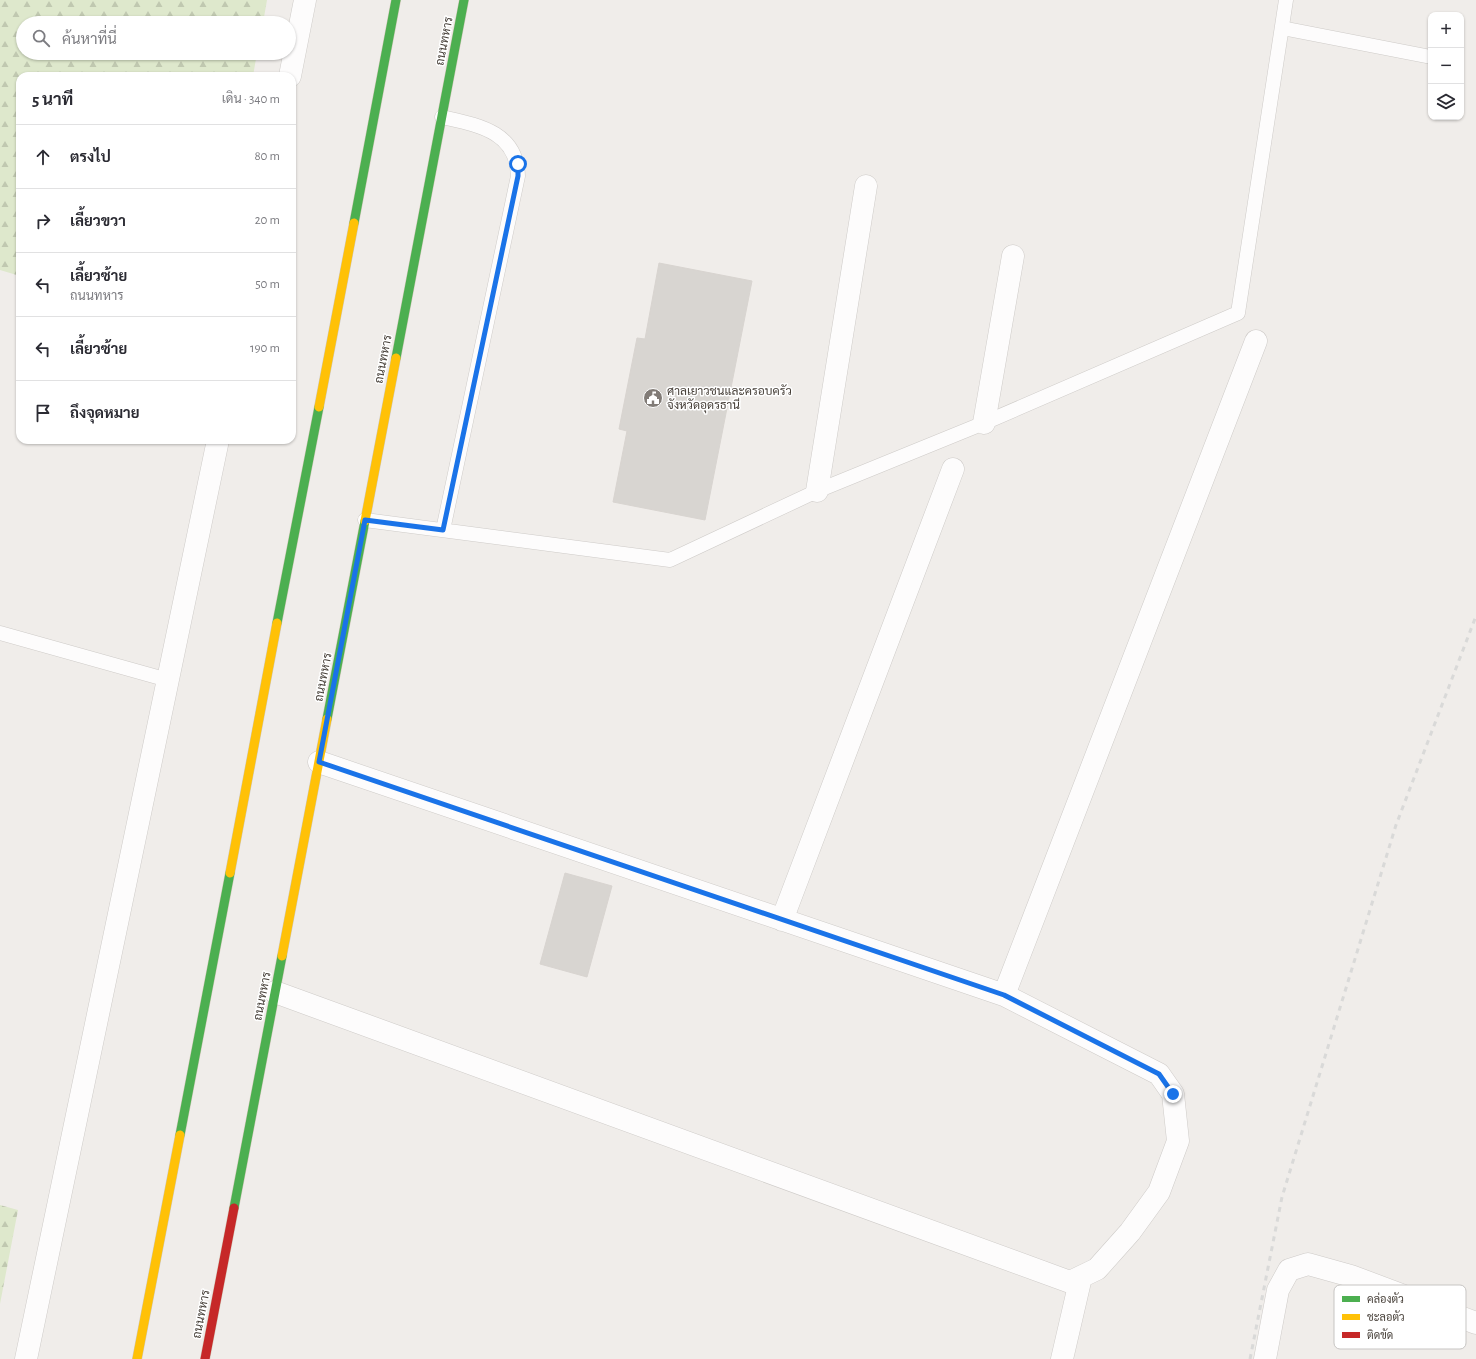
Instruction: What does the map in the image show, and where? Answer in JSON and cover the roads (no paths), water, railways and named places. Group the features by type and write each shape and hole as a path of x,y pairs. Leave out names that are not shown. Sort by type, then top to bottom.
{"main road":[{"path":"137,1359 396,0"},
{"name":"ถนนทหาร","path":"205,1359 464,0"}],"street":[{"path":"296,46 305,0"},
{"path":"291,72 293,60"},
{"path":"817,491 866,186"},
{"path":"984,423 1013,256"},
{"path":"1004,995 1256,341"},
{"path":"26,1359 217,444"},
{"path":"782,920 953,469"},
{"path":"275,992 1070,1282 1097,1268 1130,1232 1159,1192 1178,1141 1173,1094 1159,1074 1004,995 319,762"},
{"path":"1265,1359 1278,1290 1289,1270 1308,1264 1351,1276 1375,1285"},
{"path":"1062,1359 1081,1277"},
{"path":"1466,1319 1476,1323"}],"lane":[{"path":"365,520 670,560 817,491 984,423 1238,313 1286,0"},
{"path":"1282,28 1428,57"},
{"path":"442,117 482,126 493,132 510,146 518,164 518,176 443,530"},
{"path":"0,633 168,680"}],"railway":[{"path":"1250,1359 1282,1197 1396,825 1476,616"}],"place":[{"name":"ศาลเยาวชนและครอบครัว จังหวัดอุดรธานี","path":"653,398"}]}
